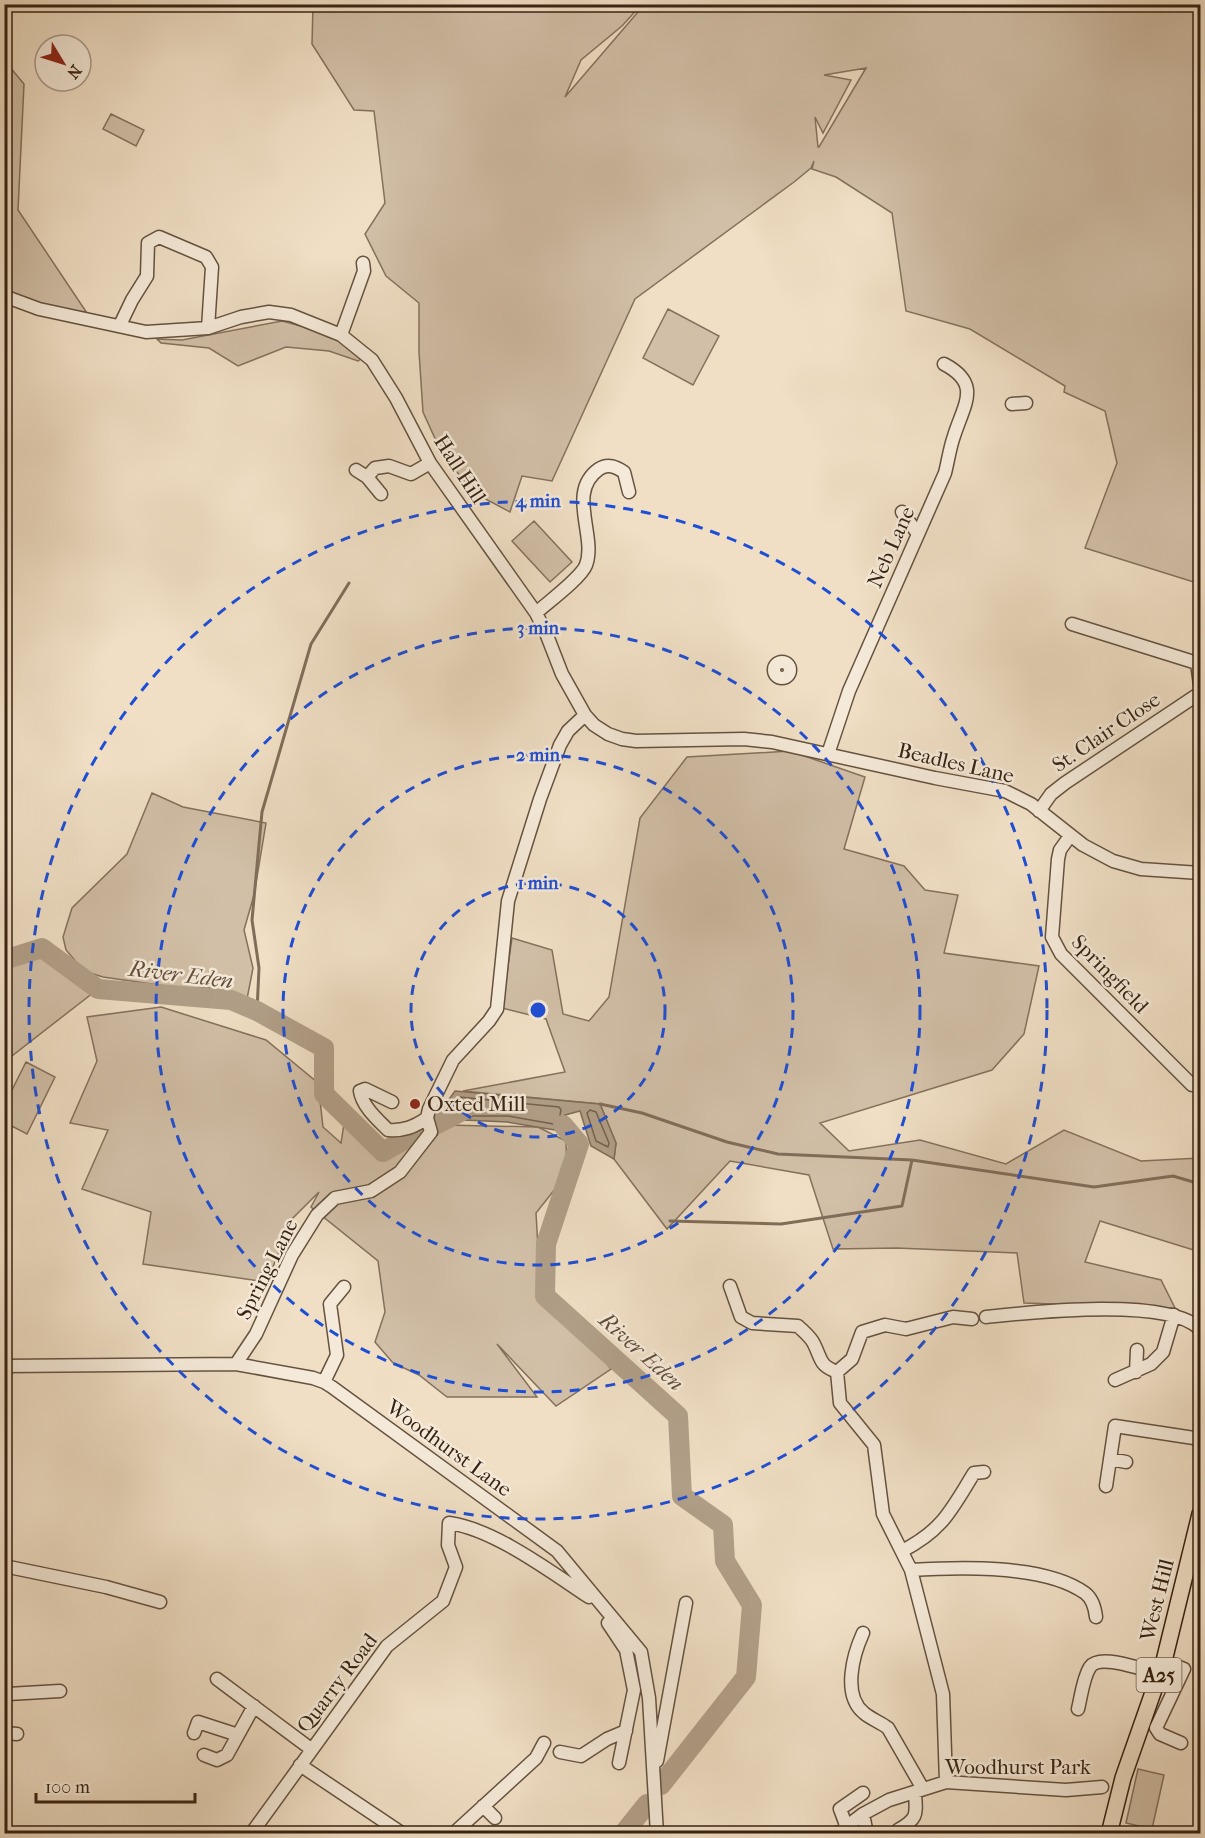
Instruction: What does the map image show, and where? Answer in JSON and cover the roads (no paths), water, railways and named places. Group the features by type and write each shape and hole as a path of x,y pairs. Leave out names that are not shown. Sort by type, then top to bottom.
{"main road":[{"name":"West Hill","path":"1109,1833 1123,1778 1161,1668 1200,1514"}],"street":[{"path":"120,325 147,276 148,243 159,237 206,257 212,267 208,328"},
{"path":"341,334 364,271 363,263"},
{"name":"Hall Hill","path":"4,296 39,309 147,332 208,328 242,317 268,312 291,315 341,334 372,360 396,398 430,464 536,613 562,674 585,715 594,725 622,739 665,742 744,739 772,742 828,754"},
{"name":"Neb Lane","path":"828,754 849,691 945,473 953,438 969,392 965,380 958,372 944,364"},
{"path":"1012,404 1026,403"},
{"path":"367,477 375,468 389,466 411,474 430,464"},
{"path":"536,613 585,568 589,555 583,499 586,484 594,472 603,466 615,466 624,472 629,492"},
{"path":"356,470 367,477 381,494"},
{"path":"902,512 918,534"},
{"path":"1072,624 1199,663 1200,685"},
{"name":"St. Clair Close","path":"1040,810 1051,794 1065,783 1200,693"},
{"name":"Spring Lane","path":"236,1364 256,1334 292,1255 317,1215 335,1198 372,1191 400,1172 431,1132 427,1118 429,1109 453,1060 497,1009 508,901 540,799 560,745 568,731 585,715"},
{"name":"Beadles Lane","path":"828,754 1005,791 1027,801 1070,836 1106,857 1129,866 1200,873"},
{"name":"Springfield","path":"1070,836 1062,846 1058,859 1052,930 1054,943 1061,954 1192,1085"},
{"path":"392,1102 365,1089 360,1091 373,1114 388,1130 400,1131 414,1127 427,1118"},
{"path":"730,1286 741,1317 752,1323 798,1326 813,1342 825,1368 837,1372"},
{"path":"324,1382 337,1354 330,1304 344,1287"},
{"path":"986,1317 1095,1308 1174,1315 1193,1322 1200,1329"},
{"path":"1115,1380 1151,1364 1163,1352 1174,1315"},
{"path":"837,1372 852,1359 862,1332 865,1330 885,1325 906,1329 953,1317 972,1319"},
{"path":"1136,1372 1137,1350"},
{"name":"Woodhurst Lane","path":"4,1366 236,1364 324,1382 557,1551 596,1602 641,1652 649,1698 657,1833"},
{"path":"837,1372 840,1402 874,1445 883,1514 911,1570 943,1694 946,1782"},
{"path":"1106,1486 1115,1426 1194,1438 1200,1441"},
{"path":"1110,1459 1126,1462"},
{"path":"902,1551 918,1542 943,1522 975,1471"},
{"name":"Quarry Road","path":"250,1833 387,1646 443,1601 456,1568 448,1545 449,1523 463,1525 519,1551 596,1602"},
{"path":"4,1566 106,1587 160,1602"},
{"path":"911,1570 998,1570 1039,1574 1062,1581 1084,1592 1094,1605 1096,1617"},
{"path":"596,1602 626,1650 634,1690 619,1763"},
{"path":"653,1782 686,1603"},
{"path":"863,1633 851,1667 852,1688 858,1707 865,1715 888,1728 919,1790 916,1816 898,1830"},
{"path":"1078,1709 1092,1658 1161,1668 1184,1668 1156,1728 1160,1734 1181,1743"},
{"path":"217,1679 311,1749"},
{"path":"4,1696 60,1691"},
{"path":"204,1755 217,1760 227,1755 254,1706"},
{"path":"194,1733 198,1722 238,1735"},
{"path":"560,1752 581,1756 607,1738 626,1731"},
{"path":"453,1833 536,1758 544,1743"},
{"path":"300,1765 403,1833"},
{"name":"Woodhurst Park","path":"841,1829 889,1800 946,1782 1066,1790 1102,1787"},
{"path":"841,1829 840,1809 863,1793"},
{"path":"483,1806 495,1818"},
{"path":"863,1814 867,1833"}],"water":[{"path":"455,1091 600,1104 616,1143 614,1159 591,1146 580,1111 565,1115 578,1132 579,1144 567,1132 507,1122 464,1120 442,1123 444,1106"}],"waterway":[{"path":"257,1011 259,968 252,920 262,812 311,644 349,583"},
{"name":"River Eden","path":"4,960 42,948 98,989 231,1000 257,1011 324,1048 324,1094 383,1152 423,1129"},
{"path":"600,1104 642,1113 727,1142 778,1154 912,1160 1094,1187 1173,1176 1200,1184"},
{"name":"River Eden","path":"437,1124 464,1110"},
{"name":"River Eden","path":"563,1125 579,1144 546,1244 545,1296 678,1416 682,1496 723,1525 725,1561 752,1605 746,1677 661,1785"},
{"path":"670,1221 781,1224 902,1206 912,1160"},
{"name":"River Eden","path":"623,1834 647,1804"}],"place":[{"name":"Oxted Mill","path":"415,1104"}]}
